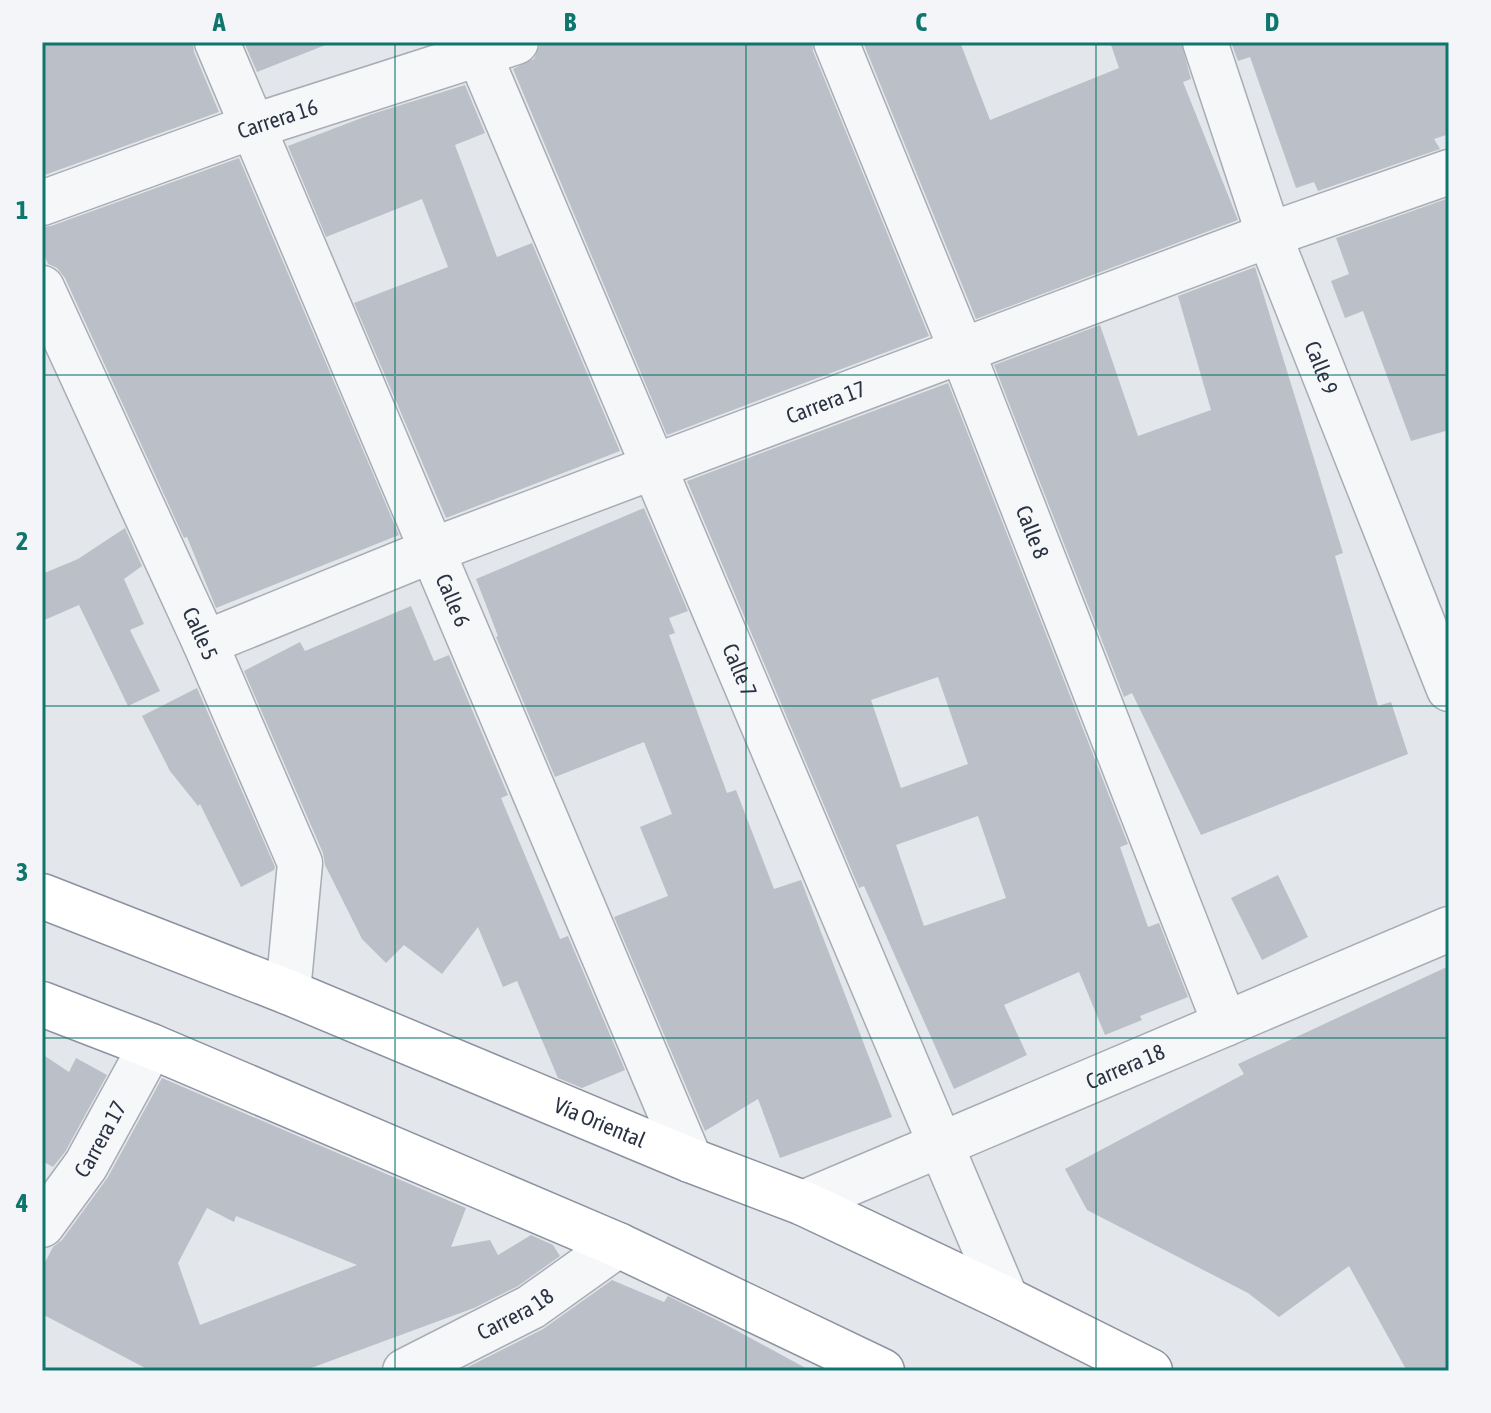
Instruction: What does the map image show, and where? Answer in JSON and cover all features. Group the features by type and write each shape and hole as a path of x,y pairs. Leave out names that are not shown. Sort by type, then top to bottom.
{"highway":[{"name":"Vía Oriental","path":"42,896 288,992 690,1160 803,1203 1150,1371"},
{"path":"42,1004 151,1046 618,1245 882,1371"}],"street":[{"name":"Calle 6","path":"217,42 690,1160"},
{"name":"Calle 8","path":"836,42 962,351 1225,1024"},
{"name":"Calle 9","path":"1205,42 1269,235 1449,689"},
{"name":"Carrera 16","path":"42,203 254,126 490,46"},
{"name":"Calle 7","path":"490,46 654,466 1006,1299"},
{"name":"Carrera 17","path":"205,643 433,550 654,466 1269,235 1449,172"},
{"name":"Calle 5","path":"42,288 205,643 300,863 288,992"},
{"name":"Carrera 18","path":"803,1203 1449,929"},
{"name":"Carrera 17","path":"42,1225 86,1165 151,1046"},
{"name":"Carrera 18","path":"405,1371 531,1307 618,1245"}],"building":[{"path":"42,42 193,42 194,52 219,112 42,176"},
{"path":"244,42 328,42 328,44 257,72"},
{"path":"548,42 812,42 929,336 667,435 513,69 534,59 540,45"},
{"path":"863,42 960,42 990,120 1119,68 1110,42 1181,42 1191,79 1183,82 1238,220 976,319"},
{"path":"1231,42 1449,42 1449,134 1434,139 1440,149 1318,191 1314,182 1296,188 1250,57 1238,61"},
{"path":"465,85 485,133 455,145 497,257 532,243 620,451 446,518 354,303 448,267 422,199 326,237 288,146 372,114"},
{"path":"239,158 399,535 216,608 187,537 184,538 65,278 57,268 48,264 42,249 42,227"},
{"path":"1449,198 1449,430 1411,441 1363,311 1345,318 1331,281 1349,274 1336,238"},
{"path":"1255,267 1343,553 1335,556 1378,706 1391,702 1408,754 1201,835 1132,693 1124,697 994,365 1100,325 1138,436 1211,410 1178,296"},
{"path":"948,383 1128,844 1120,847 1148,927 1159,923 1188,997 1140,1016 1142,1020 1105,1035 1079,972 1004,1005 1027,1055 954,1089 864,886 859,888 687,481","holes":["938,677 968,764 901,788 871,700","978,816 1006,898 924,926 896,845"]},
{"path":"644,508 688,611 669,618 675,633 669,635 727,793 736,790 774,889 801,880 892,1117 780,1158 758,1099 705,1131 614,917 668,896 640,827 672,814 644,742 555,777 496,637 476,579"},
{"path":"125,528 142,566 124,579 144,624 130,630 160,691 128,706 79,605 42,621 42,574 78,559"},
{"path":"411,606 434,661 449,655 508,795 501,798 560,939 568,936 625,1070 582,1088 558,1078 517,981 503,987 478,927 442,974 404,945 386,963 362,939 325,865 323,853 244,671 300,642 305,651"},
{"path":"197,688 275,867 241,887 200,804 198,806 170,771 142,716"},
{"path":"1278,875 1308,937 1262,960 1231,898"},
{"path":"1449,966 1449,1371 1407,1371 1349,1266 1279,1317 1248,1293 1087,1210 1065,1169 1244,1074 1238,1064"},
{"path":"42,1054 69,1072 76,1058 107,1075 65,1152 53,1167 42,1161"},
{"path":"162,1078 466,1208 451,1247 490,1240 498,1255 531,1235 553,1245 560,1256 518,1286 474,1308 303,1371 151,1371 42,1314 42,1268 53,1247 62,1240 108,1177","holes":["207,1208 234,1222 236,1216 357,1265 200,1325 178,1263"]},
{"path":"612,1280 664,1302 668,1296 811,1371 460,1371 543,1329"}]}
